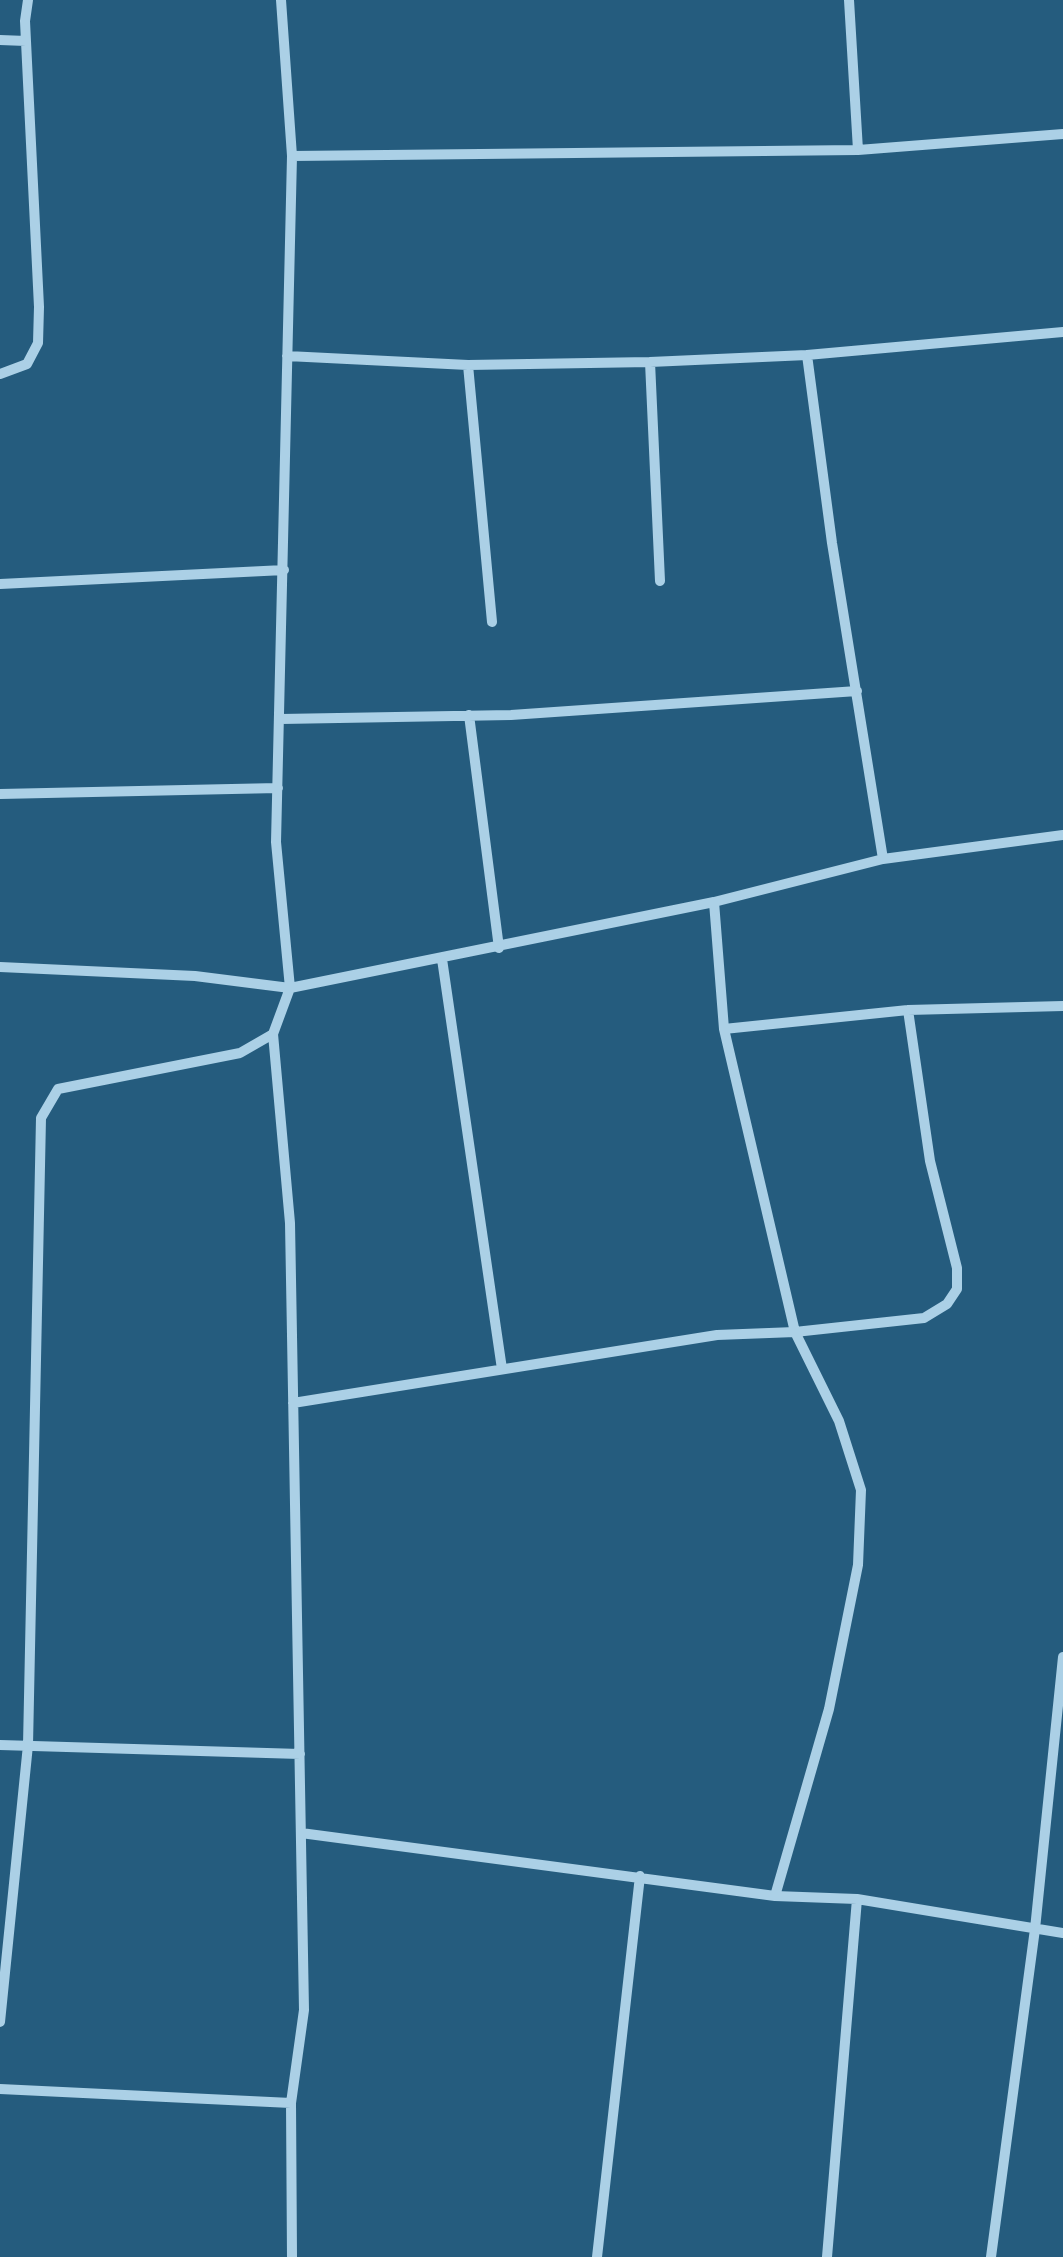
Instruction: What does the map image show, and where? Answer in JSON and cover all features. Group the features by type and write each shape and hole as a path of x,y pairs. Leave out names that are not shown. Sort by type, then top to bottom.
{"street":[{"path":"0,374 27,364 38,343 39,307 26,40 28,0"},
{"path":"281,0 292,156 281,719 276,842 290,988 273,1034 290,1223 304,2010 291,2103 292,2257"},
{"path":"849,0 858,150"},
{"path":"0,40 26,40"},
{"path":"292,156 858,150 1063,134"},
{"path":"287,356 468,365 650,362 807,355 1063,332"},
{"path":"807,355 832,543 884,859"},
{"path":"650,362 660,581"},
{"path":"468,365 492,622"},
{"path":"0,584 284,570"},
{"path":"281,719 511,715 857,691"},
{"path":"469,715 499,948"},
{"path":"0,794 278,788"},
{"path":"0,967 195,976 290,988 499,948 714,902 884,859 1063,835"},
{"path":"714,902 724,1029 795,1332 840,1420 861,1490 858,1565 829,1709 775,1896"},
{"path":"442,959 502,1369"},
{"path":"724,1029 908,1010 1063,1006"},
{"path":"293,1403 717,1335 795,1332 924,1318 947,1304 957,1289 957,1268 930,1161 908,1010"},
{"path":"0,2022 3,1952 28,1745 41,1118 58,1089 240,1053 273,1034"},
{"path":"991,2257 1035,1929 1063,1657"},
{"path":"0,1745 300,1754"},
{"path":"301,1833 640,1876 775,1896 857,1899 1063,1933"},
{"path":"597,2257 640,1876"},
{"path":"827,2257 857,1899"},
{"path":"0,2089 291,2103"}]}
